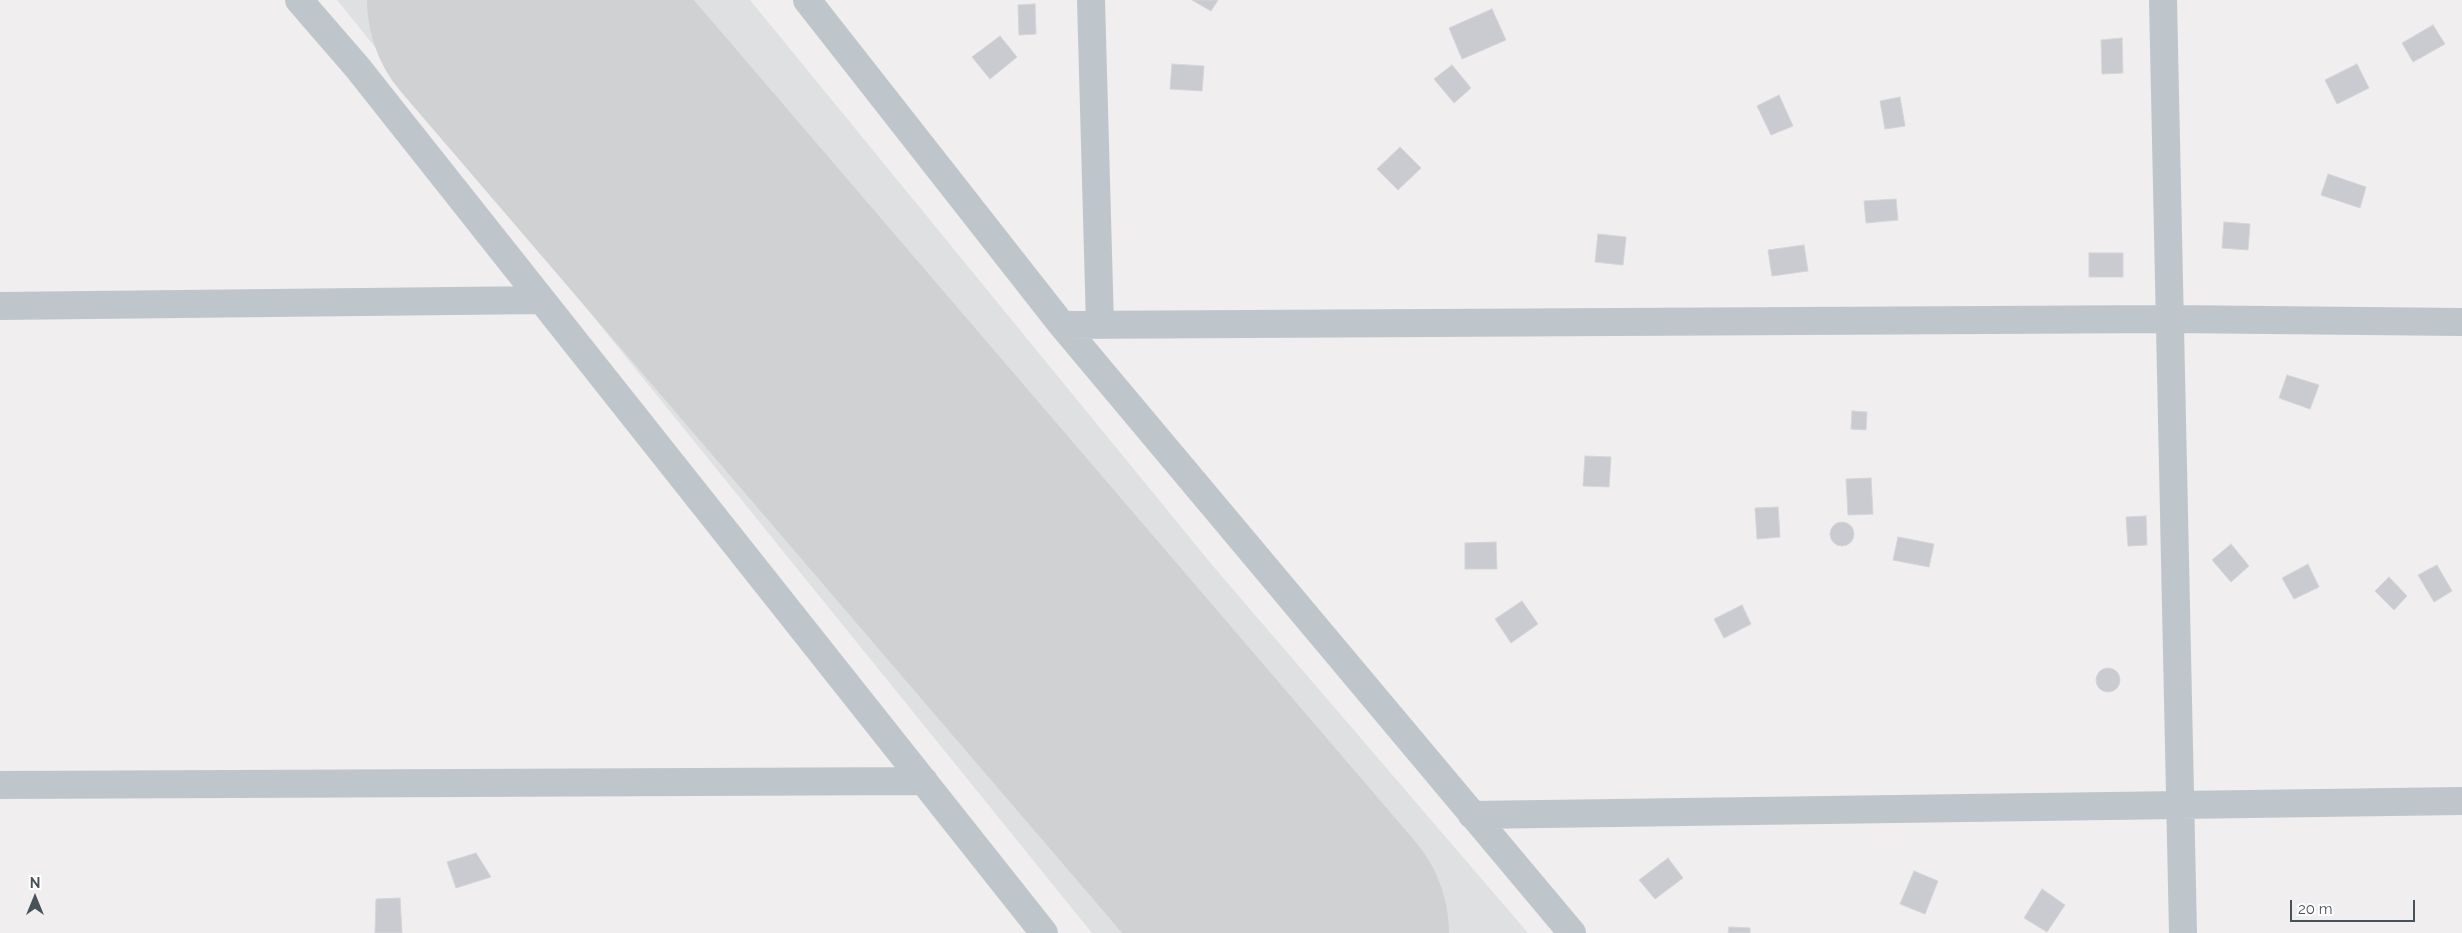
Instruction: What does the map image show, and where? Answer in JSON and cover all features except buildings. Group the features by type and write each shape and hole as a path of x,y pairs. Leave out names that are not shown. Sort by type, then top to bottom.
{"street":[{"path":"299,0 357,67 1044,933"},
{"path":"807,0 1062,325 1572,933"},
{"path":"1091,0 1100,325"},
{"path":"2163,0 2183,933"},
{"path":"0,306 542,300"},
{"path":"1062,325 2170,319 2462,322"},
{"path":"0,785 924,781"},
{"path":"1472,815 2462,801"}],"shaded area":[{"path":"337,0 750,0 1213,566 1528,933 1092,933"}],"runway":[{"path":"508,0 1308,933"}]}
